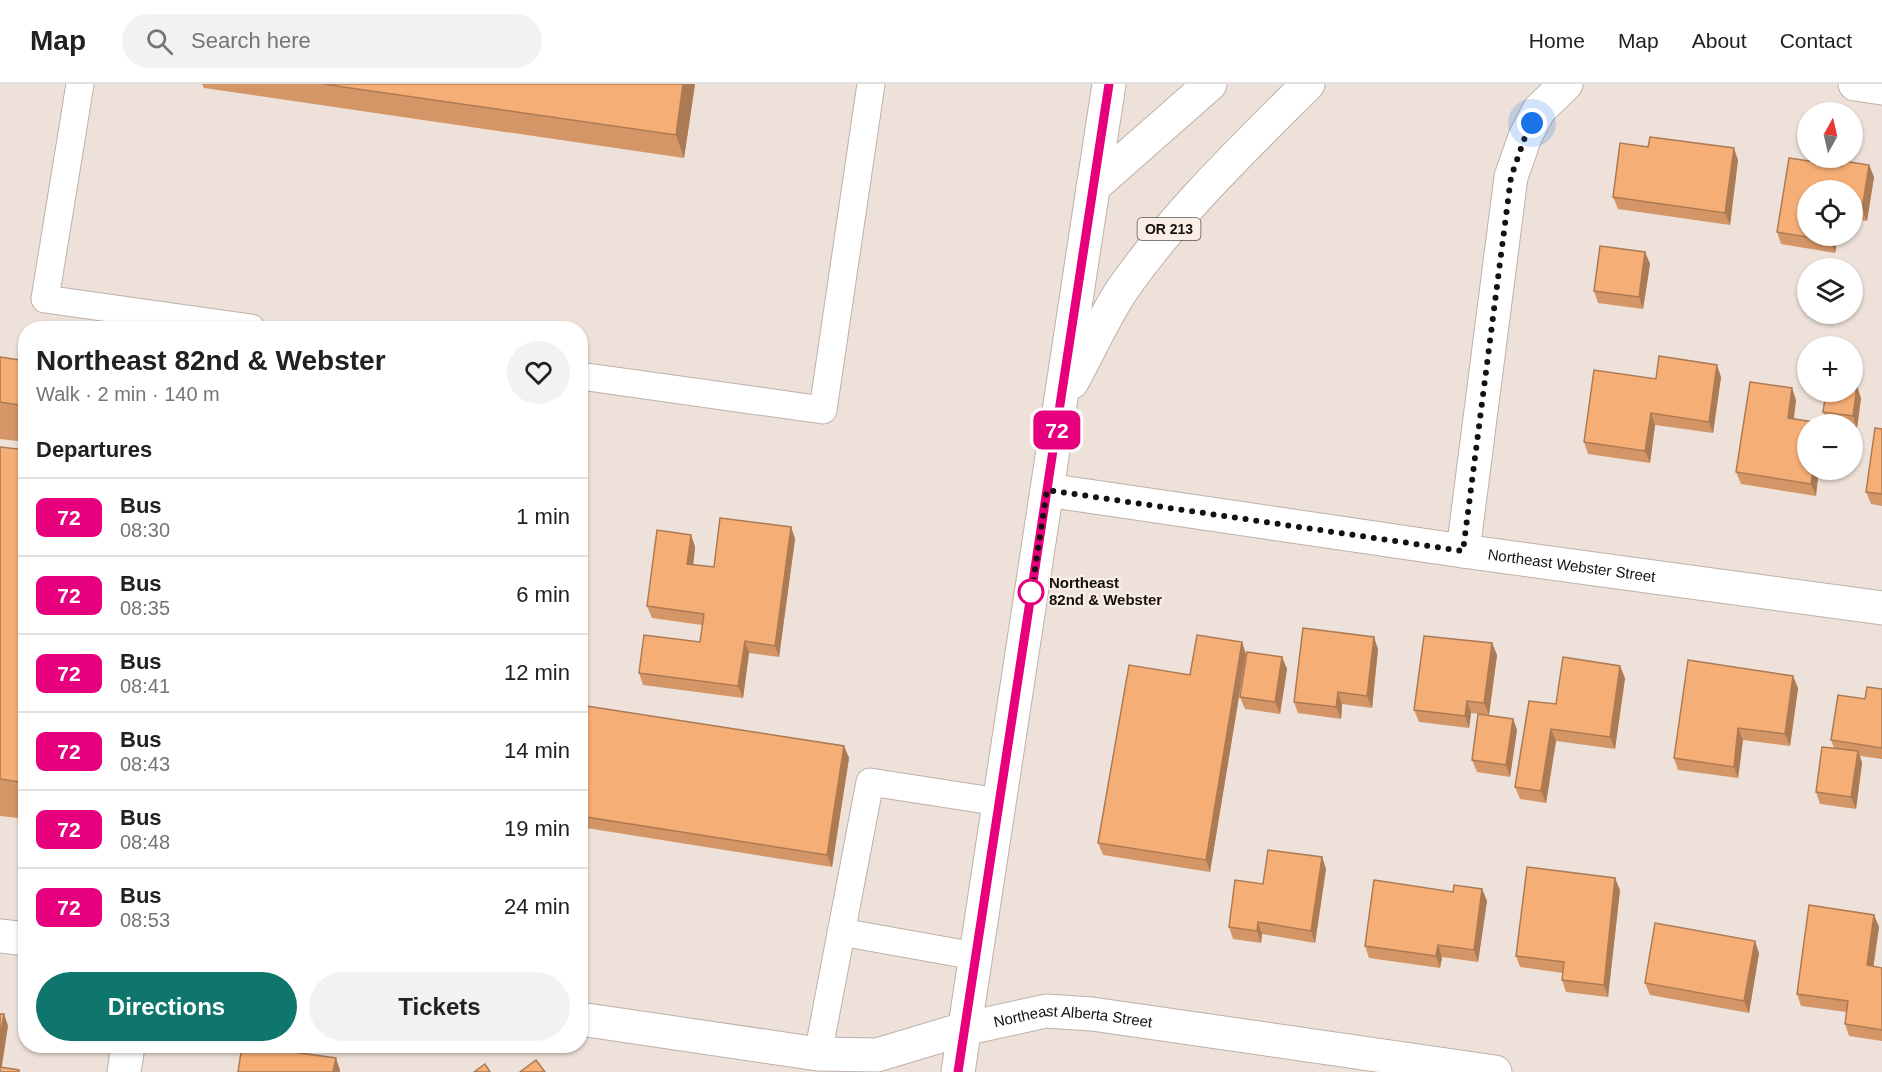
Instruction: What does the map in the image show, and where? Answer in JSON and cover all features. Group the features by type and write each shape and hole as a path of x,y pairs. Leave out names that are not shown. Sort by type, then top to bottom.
{"street":[{"path":"1093,187 1109,84"},
{"path":"1093,187 1210,84"},
{"name":"OR 213","path":"1062,399 1121,291 1176,220 1247,144 1308,84"},
{"path":"1463,551 1511,177 1525,137 1539,110 1566,84"},
{"path":"1855,84 1882,88"},
{"name":"OR 213","path":"958,1072 1093,187"},
{"name":"Northeast Webster Street","path":"1047,490 1463,551 1882,608"},
{"path":"0,936 18,938"},
{"name":"Northeast Alberta Street","path":"588,1020 819,1054 877,1055 964,1029 1046,1011 1092,1014 1495,1072"},
{"path":"124,1072 127,1053"}],"lane":[{"path":"80,84 45,299 201,321"},
{"path":"588,376 823,410 871,84"},
{"path":"819,1054 870,782 999,802"},
{"path":"841,932 975,956"}],"building":[{"path":"323,84 683,84 676,135"},
{"path":"1650,137 1734,148 1725,213 1613,197 1620,143 1648,147"},
{"path":"1789,158 1797,159 1797,168 1863,168 1863,164 1869,165 1863,203 1863,180 1797,180 1797,235 1777,232"},
{"path":"1600,246 1645,252 1639,297 1594,291"},
{"path":"1659,356 1717,365 1709,422 1651,413 1645,451 1584,442 1594,370 1656,379"},
{"path":"0,357 18,360 18,405 0,402"},
{"path":"1750,382 1792,388 1788,418 1797,419 1797,480 1812,480 1811,484 1736,472"},
{"path":"1824,402 1855,402 1853,414 1823,412"},
{"path":"1875,428 1882,429 1882,494 1866,492"},
{"path":"0,447 18,449 18,782 0,779"},
{"path":"720,518 791,527 775,646 745,641 738,686 639,673 644,635 700,642 704,614 647,606 657,530 691,535 687,564 714,567"},
{"path":"1303,628 1374,637 1367,696 1338,692 1336,707 1294,702"},
{"path":"1197,635 1242,642 1206,860 1098,843 1129,665 1190,675"},
{"path":"1424,636 1492,643 1484,703 1467,701 1465,716 1414,710"},
{"path":"1247,652 1282,657 1275,702 1240,697"},
{"path":"1563,657 1620,666 1610,737 1551,729 1541,791 1515,787 1529,701 1556,704"},
{"path":"1688,660 1793,676 1785,734 1738,728 1734,767 1674,758"},
{"path":"1867,687 1882,689 1882,748 1831,740 1838,695 1865,699"},
{"path":"588,706 844,746 827,855 588,817"},
{"path":"1478,714 1513,719 1506,765 1472,760"},
{"path":"1822,747 1858,751 1851,797 1816,792"},
{"path":"1268,850 1322,857 1311,931 1258,922 1257,931 1229,927 1235,880 1263,884"},
{"path":"1527,867 1615,878 1604,985 1562,980 1564,962 1516,956"},
{"path":"1374,880 1453,892 1454,885 1482,889 1474,950 1438,945 1436,956 1365,946"},
{"path":"1809,905 1874,915 1867,965 1882,968 1882,1030 1845,1024 1848,1001 1797,994"},
{"path":"1655,923 1755,941 1744,1001 1645,983"},
{"path":"0,1014 4,1014 0,1038"},
{"path":"241,1053 300,1053 336,1058 333,1072 238,1072"},
{"path":"536,1060 545,1072 520,1072"},
{"path":"485,1064 490,1072 474,1072"},
{"path":"0,1067 19,1070 19,1072 0,1072"}],"bus line":[{"name":"72","path":"958,1072 1109,84"}],"place":[{"name":"Northeast 82nd & Webster","path":"1031,592"}],"route":[{"path":"1031,592 1030,602 1047,490 1463,551 1511,177 1532,123"}]}
